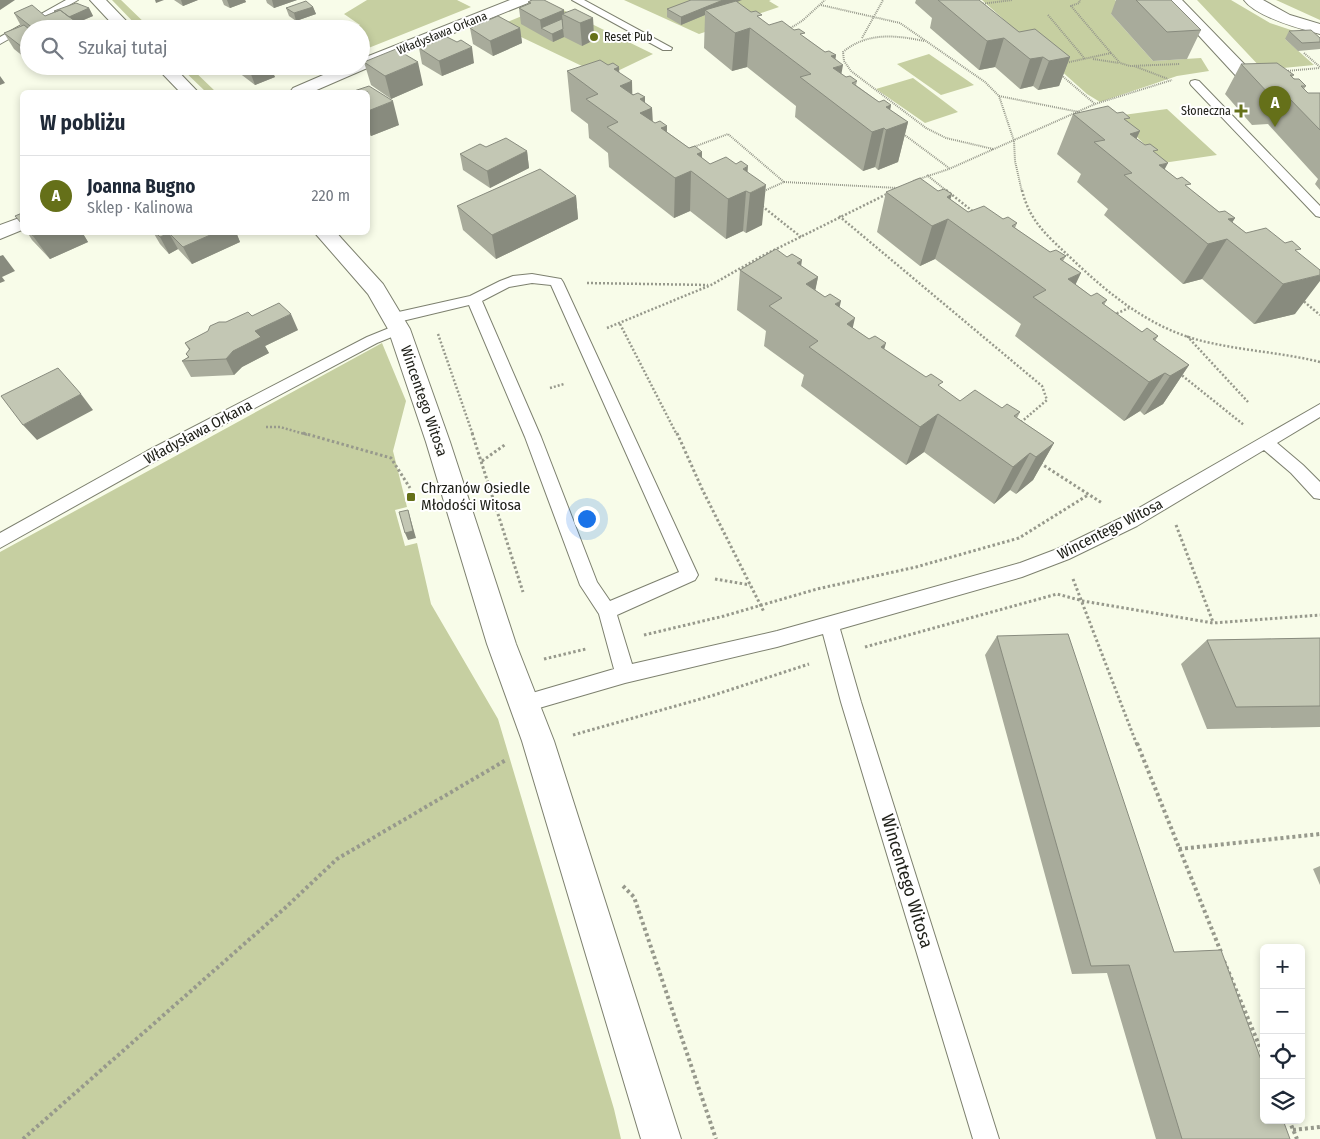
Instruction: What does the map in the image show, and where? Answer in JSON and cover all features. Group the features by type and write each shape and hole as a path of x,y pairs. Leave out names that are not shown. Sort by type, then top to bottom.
{"street":[{"path":"98,0 117,20"},
{"name":"Władysława Orkana","path":"370,62 523,0"},
{"path":"1174,0 1242,73"},
{"path":"1252,0 1274,14 1292,22 1320,29"},
{"path":"172,75 187,90"},
{"name":"Władysława Orkana","path":"305,90 339,75"},
{"path":"0,233 20,224"},
{"name":"Wincentego Witosa","path":"327,235 366,274 397,324 450,478 482,592 522,704 538,741 660,1139"}],"lane":[{"path":"37,20 73,0"},
{"path":"576,0 667,48"},
{"path":"0,41 20,30"},
{"path":"1195,83 1320,213"},
{"name":"Władysława Orkana","path":"0,541 213,424 372,340 397,324 474,300 507,281 537,278 556,282"},
{"path":"556,282 689,575 607,611"},
{"path":"474,300 533,437 589,585 607,611 625,674"},
{"name":"Wincentego Witosa","path":"522,704 625,674 777,639 1022,570 1063,554 1131,521 1320,410"},
{"path":"1265,442 1297,469 1320,493"},
{"name":"Wincentego Witosa","path":"829,623 851,702 986,1139"}],"path":[{"path":"786,30 802,22 825,0"},
{"path":"862,39 872,16 883,0"},
{"path":"976,0 980,4"},
{"path":"980,4 1012,0"},
{"path":"1080,0 1071,6 1120,63"},
{"path":"976,7 982,6 980,4"},
{"path":"821,5 900,23 985,82 999,96 1014,141 1015,161 1023,194 1029,212 1038,227 1092,278 1129,308 1163,328 1210,343 1293,355 1320,362"},
{"path":"1048,15 1085,59"},
{"path":"927,42 891,37 862,39 851,45 844,52 844,61 851,71 926,128 946,138 994,150"},
{"path":"1301,50 1320,67"},
{"path":"1058,64 1111,53"},
{"path":"1089,58 1132,66 1168,79 1195,83"},
{"path":"1132,66 1186,64"},
{"path":"1242,73 1320,67"},
{"path":"1058,72 1095,104"},
{"path":"912,182 994,150 1095,104 1168,79"},
{"path":"869,93 877,91"},
{"path":"999,96 1081,112"},
{"path":"902,133 949,169"},
{"path":"696,155 688,149 728,134 784,182"},
{"path":"927,175 982,218"},
{"path":"757,194 784,182 898,188"},
{"path":"580,335 620,324 711,285 839,216 905,185"},
{"path":"757,202 801,236"},
{"path":"839,216 1042,386 1047,400 1019,424"},
{"path":"762,256 769,262"},
{"path":"556,282 711,285"},
{"path":"1300,298 1320,315"},
{"path":"1107,317 1129,308"},
{"path":"620,324 676,432 703,491 761,605"},
{"path":"1186,336 1248,402"},
{"path":"1175,371 1265,442"},
{"path":"550,388 564,384"},
{"path":"213,424 280,427 392,458 410,488"},
{"path":"482,461 502,446"},
{"path":"1033,458 1078,489"},
{"path":"544,659 761,605 817,589 916,567 1019,538 1088,495"},
{"path":"1166,500 1213,623"},
{"path":"1063,554 1083,601 1101,655 1260,1047"},
{"path":"689,575 751,586"},
{"path":"1083,601 1213,623 1320,615"},
{"path":"23,1139 285,908 337,859 538,741"},
{"path":"1179,849 1320,834"},
{"path":"1291,1124 1297,1139"},
{"path":"1293,1130 1320,1127"}],"green space":[{"path":"112,0 121,0 142,20 131,20"},
{"path":"367,0 457,0 471,7 370,47 370,20 353,20 344,14"},
{"path":"624,0 771,0 769,1 779,7 699,34"},
{"path":"982,0 1115,0 1127,12 1111,14 1153,61 1201,58 1209,71 1177,76 1100,102 1087,94"},
{"path":"1197,0 1231,0 1270,23 1309,36 1285,39 1314,65 1263,70"},
{"path":"1276,0 1320,0 1320,20"},
{"path":"551,4 653,54 605,77 498,26"},
{"path":"929,54 974,85 941,95 897,64"},
{"path":"188,75 198,75 214,90 204,90"},
{"path":"913,78 958,112 925,123 876,89"},
{"path":"1167,109 1217,155 1163,163 1116,116"},
{"path":"382,343 406,401 393,451 407,507 395,510 405,546 417,543 431,604 498,719 614,1109 621,1139 0,1139 0,552"}],"building":[{"path":"544,0 564,10 540,20 519,8 531,3 528,2"},
{"path":"691,0 723,0 681,17 667,9"},
{"path":"938,0 979,0 1019,32 1035,29 1070,57 1049,61 1043,57 1030,59 1004,38 987,41"},
{"path":"1136,0 1171,0 1201,30 1167,32"},
{"path":"306,1 313,7 294,13 286,8"},
{"path":"736,1 751,12 756,11 762,15 757,16 769,25 782,21 794,30 799,29 805,33 800,34 825,52 829,51 836,55 831,56 843,65 833,68 846,77 850,76 857,81 852,83 879,102 884,100 891,105 886,107 908,122 886,130 884,128 872,132 800,77 811,74 750,28 735,33 705,10"},
{"path":"76,3 89,8 69,17 60,10 54,11"},
{"path":"32,5 45,16 60,10 74,20 23,20 14,13"},
{"path":"575,9 593,18 580,23 562,14"},
{"path":"498,16 520,28 490,41 470,28"},
{"path":"562,19 563,29 552,34 541,28"},
{"path":"20,27 20,45 4,33"},
{"path":"1311,30 1320,38 1320,42 1302,43 1289,31"},
{"path":"447,37 457,42 461,40 472,47 439,61 419,48"},
{"path":"396,49 418,62 385,76 370,66 370,60"},
{"path":"600,60 608,65 613,63 619,67 614,69 632,81 620,86 633,95 638,93 645,97 640,99 652,108 640,113 655,123 660,121 667,126 661,128 689,148 695,146 702,152 697,154 710,164 726,157 736,164 741,161 748,166 743,169 766,185 750,193 746,191 728,199 691,171 675,178 607,127 618,122 586,99 598,94 567,71"},
{"path":"1277,63 1294,75 1290,75 1294,79 1299,79 1306,86 1301,86 1308,93 1320,93 1320,130 1285,94 1270,95 1241,64"},
{"path":"369,86 393,101 370,110 370,90 357,90"},
{"path":"1108,106 1117,113 1123,112 1130,118 1124,119 1140,131 1130,134 1145,145 1150,144 1158,150 1153,151 1168,163 1159,165 1177,179 1182,177 1191,184 1185,185 1219,212 1225,211 1235,218 1228,219 1246,233 1266,228 1285,243 1292,241 1301,249 1295,250 1320,270 1320,275 1283,284 1227,239 1208,244 1124,175 1132,173 1094,142 1105,140 1073,114"},
{"path":"506,138 527,151 487,171 460,154 480,144 486,147"},
{"path":"540,169 576,196 492,235 457,206"},
{"path":"920,178 938,191 944,189 952,194 947,197 968,212 984,206 1003,219 1008,217 1017,223 1012,226 1050,252 1056,250 1066,256 1060,259 1081,273 1068,279 1091,296 1097,293 1107,300 1102,303 1142,332 1147,328 1158,336 1153,339 1189,365 1170,376 1165,373 1149,382 1033,297 1046,290 948,219 932,226 886,192"},
{"path":"20,214 20,222 15,216"},
{"path":"171,235 210,235 183,247"},
{"path":"776,249 787,257 792,254 802,260 797,263 818,277 806,284 825,297 830,294 841,301 835,304 855,318 847,324 869,339 875,336 886,343 881,347 926,377 931,374 943,382 938,385 960,401 975,390 1002,408 1007,404 1020,412 1014,416 1054,443 1036,457 1030,453 1013,467 938,414 920,427 809,347 818,341 769,306 782,298 740,270"},
{"path":"279,303 291,314 255,331 261,337 233,351 226,359 182,361 189,357 186,354 190,349 185,343 208,331 210,326 219,322 226,322 248,312 252,316"},
{"path":"58,368 81,394 23,425 1,396"},
{"path":"408,510 413,531 405,533 399,512"},
{"path":"1068,634 1174,952 1221,950 1260,1057 1260,1124 1284,1124 1290,1139 1182,1139 1129,965 1091,966 997,636"},
{"path":"1320,638 1320,706 1236,707 1207,640"}],"place":[{"name":"Reset Pub","path":"594,37"},
{"name":"Słoneczna","path":"1241,111"},
{"name":"Joanna Bugno","path":"1275,127"},
{"name":"Chrzanów Osiedle Młodości Witosa","path":"411,497"}]}
